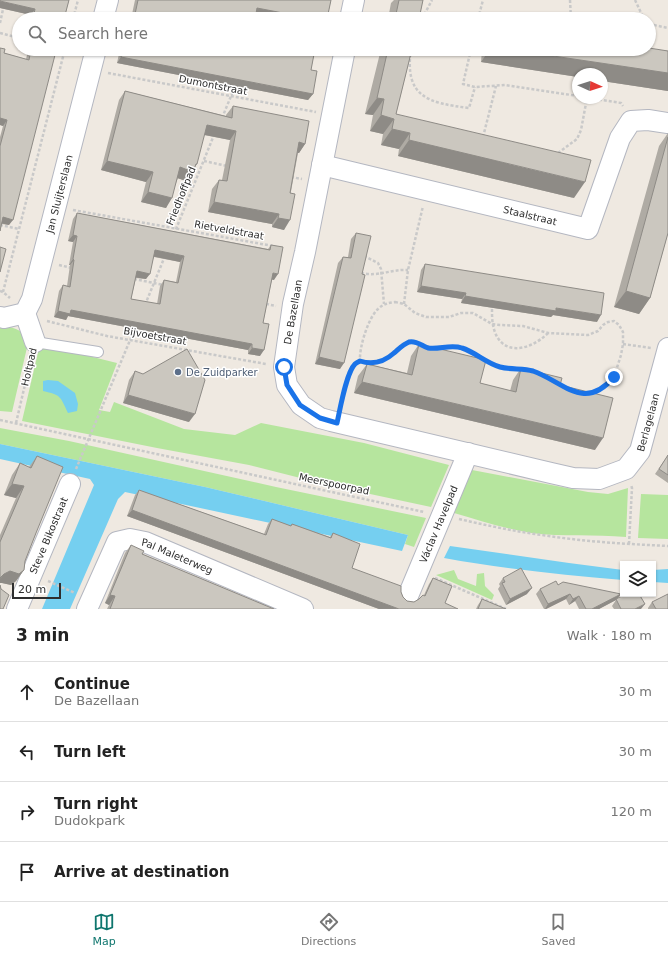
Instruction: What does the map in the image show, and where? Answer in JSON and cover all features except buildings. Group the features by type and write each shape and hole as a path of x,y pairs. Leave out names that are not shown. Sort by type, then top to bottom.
{"street":[{"path":"351,12 354,0"},
{"name":"Jan Sluijterslaan","path":"25,313 32,299 94,56"},
{"name":"De Bazellaan","path":"343,56 293,308 284,367 287,385 300,405 320,418 337,423 573,478 599,479 626,469"},
{"path":"631,121 648,120 668,123"},
{"name":"Staalstraat","path":"320,173 425,190 588,229 620,138 631,121"},
{"path":"0,317 4,318 25,313"},
{"name":"Holtpad","path":"25,313 35,342"},
{"name":"Berlagelaan","path":"626,469 640,451 666,357"},
{"name":"Václav Havelpad","path":"408,596 468,453"},
{"name":"Steve Bikostraat","path":"13,602 70,484"},
{"name":"Pal Maleterweg","path":"83,601 117,542 130,539 145,542 303,609"}],"lane":[{"path":"35,342 98,352"}],"path":[{"path":"0,23 5,0"},
{"path":"75,12 78,0"},
{"path":"426,12 432,0"},
{"path":"480,12 483,0"},
{"path":"570,0 571,12"},
{"path":"635,0 641,12"},
{"path":"267,12 270,6"},
{"path":"656,25 668,28"},
{"path":"0,33 12,36"},
{"path":"3,292 63,56"},
{"path":"410,56 409,64 411,79 421,95 428,100 469,108 475,87"},
{"path":"469,56 463,84 475,87 505,85 572,95"},
{"name":"Dumontstraat","path":"90,70 332,115"},
{"path":"221,118 236,83"},
{"path":"484,140 483,137 496,86"},
{"path":"608,101 621,103 631,121"},
{"path":"553,155 557,154 577,139 586,104"},
{"name":"Friedhoffpad","path":"174,235 216,133"},
{"path":"204,161 234,167"},
{"path":"288,177 320,173"},
{"path":"404,304 408,270 422,214 425,190"},
{"name":"Rietveldstraat","path":"56,206 275,246"},
{"path":"0,225 19,229"},
{"path":"142,312 168,249"},
{"path":"364,256 378,263 381,269 384,304"},
{"path":"41,262 79,269"},
{"path":"361,273 370,275 401,269 408,270"},
{"path":"132,279 169,286"},
{"path":"337,423 351,370 355,364 360,361 369,363 385,359 393,354 403,344 411,341 433,348 454,346 462,348 499,367 532,371 567,390 576,393 587,393 596,392 606,386 614,377 623,344 622,332 619,325 614,322 608,322 598,331 588,335 548,333 523,326 500,326 492,324 473,313 461,313 449,317 426,317 415,313 404,304 395,302 384,304 378,308 370,322 360,354 360,361"},
{"path":"262,303 293,308"},
{"path":"492,309 492,324 495,333 508,347 514,349 528,347 548,333"},
{"name":"Bijvoetstraat","path":"25,313 52,323 131,340 284,367"},
{"path":"82,456 137,326"},
{"name":"Holtpad","path":"16,423 35,342"},
{"path":"623,344 652,348 666,357"},
{"name":"Meerspoorpad","path":"0,420 89,438 512,531 592,542 668,546"},
{"path":"626,469 632,488 629,544"},
{"path":"418,570 506,609"},
{"path":"47,581 83,601"}],"green space":[{"path":"0,325 16,329 29,339 12,412 0,411"},
{"path":"40,344 117,363 99,410 110,412 114,402 184,429 235,435 261,423 364,443 449,465 431,507 328,485 249,465 22,421"},
{"path":"0,428 69,441 276,487 426,518 414,547 405,544 408,535 205,487 0,444"},
{"path":"472,470 588,492 608,494 628,488 626,537 531,533 502,527 454,513"},
{"path":"641,494 668,495 668,539 638,538"},
{"path":"454,570 458,579 476,586 477,574 484,573 485,586 494,595 492,600 436,575"}],"water":[{"path":"43,381 58,381 75,393 78,404 77,411 68,413 57,395 43,391"},
{"path":"0,444 205,487 408,535 402,551 125,492 118,499 70,609 42,609 94,485 90,479 0,459"},
{"path":"450,546 620,570 620,580 534,571 444,558"},
{"path":"668,569 668,583 656,582 656,570"}],"place":[{"name":"De Zuidparker","path":"178,372"}],"route":[{"path":"284,367 287,385 300,405 320,418 337,423 347,383 351,370 355,364 360,361 369,363 378,362 393,354 403,344 411,341 433,348 454,346 462,348 499,367 532,371 546,377 567,390 576,393 596,392 606,386 614,377"}]}
